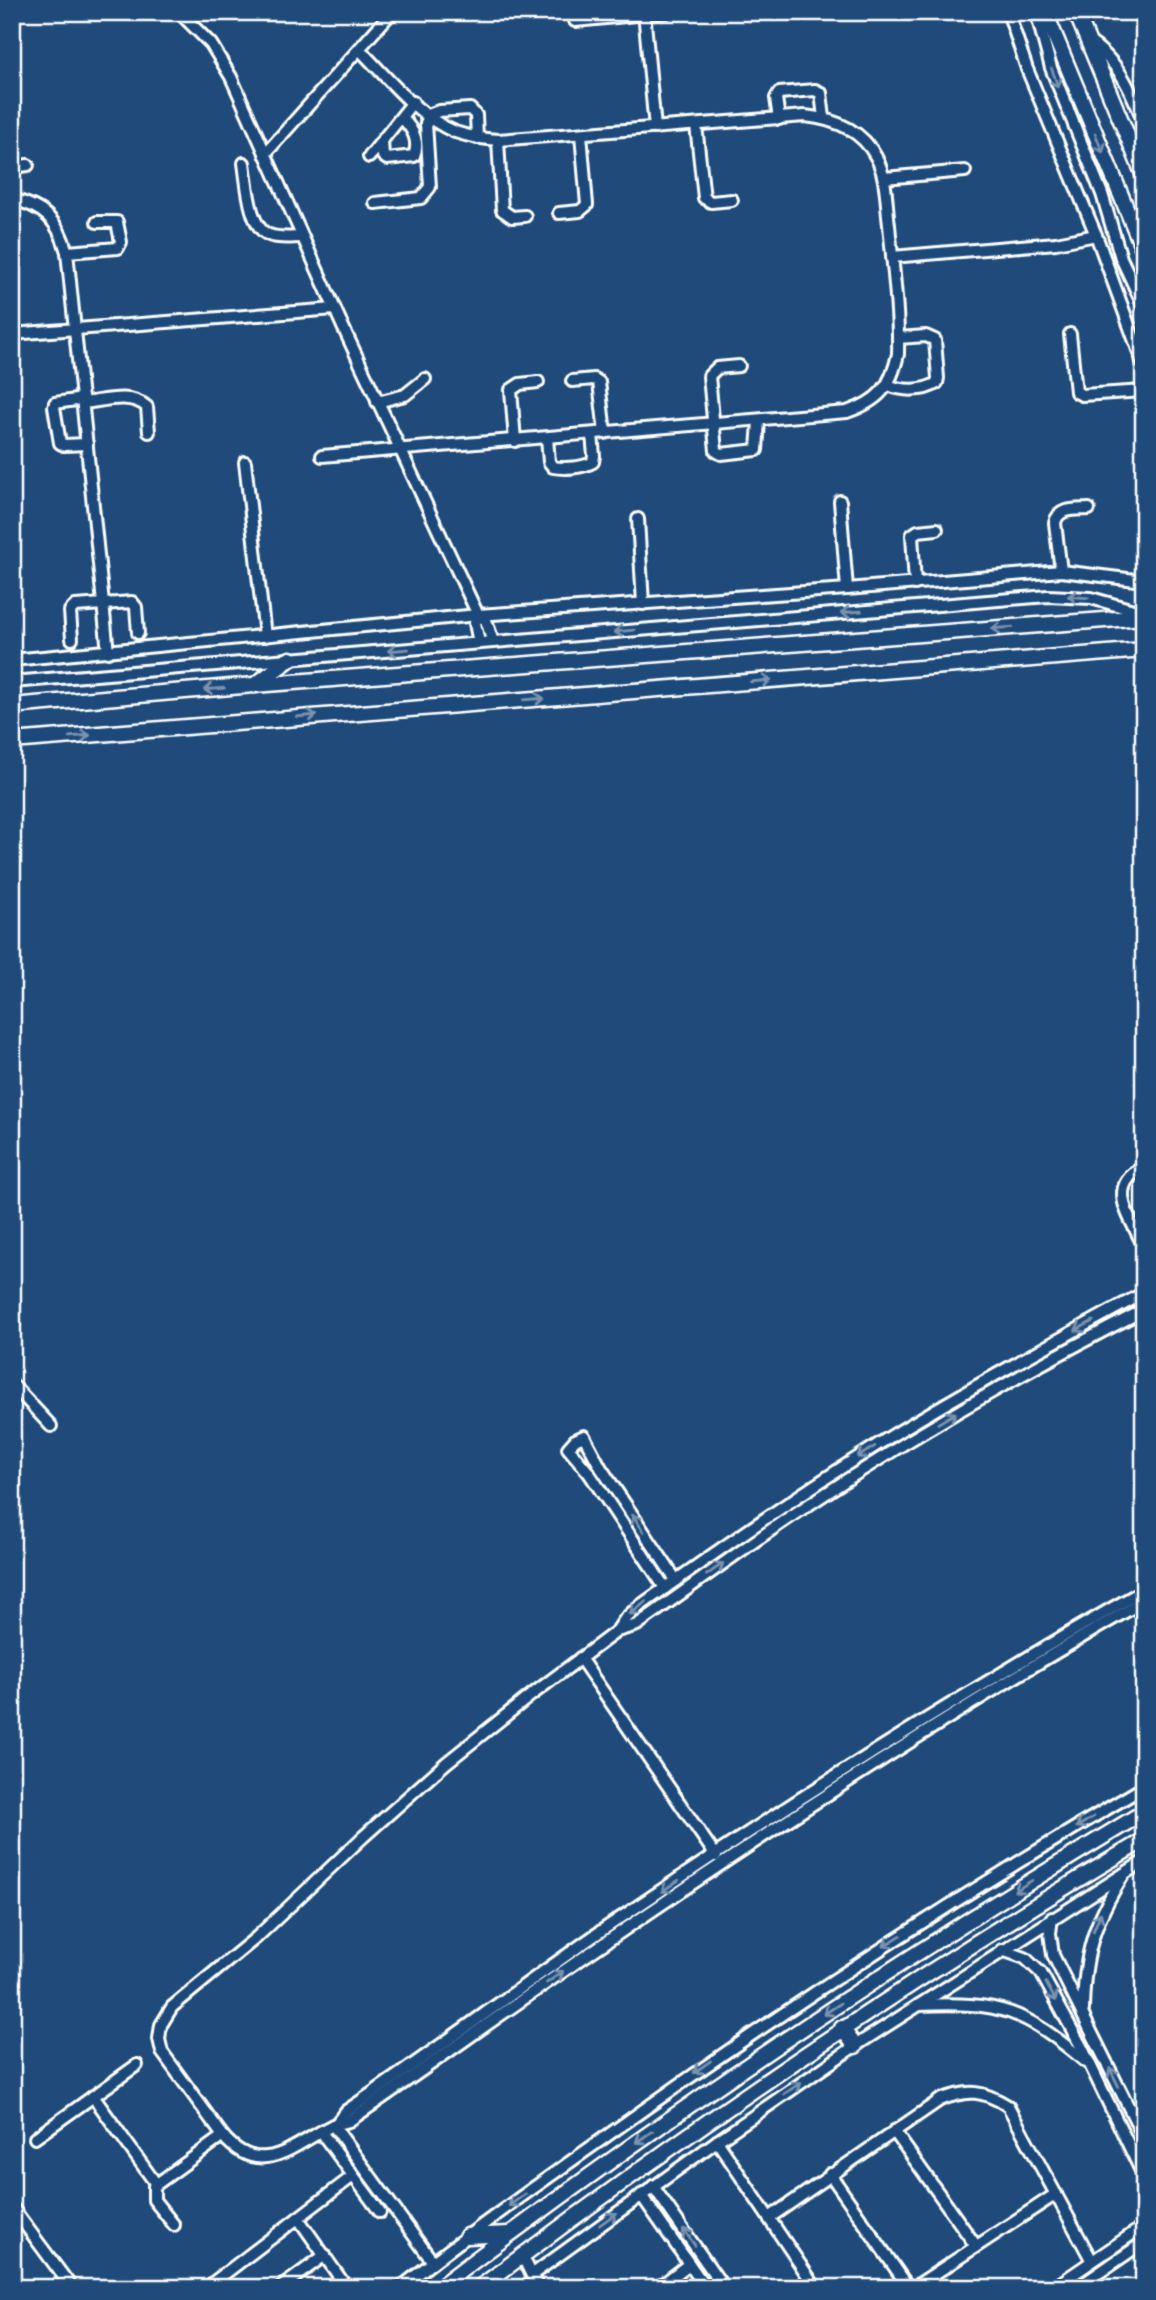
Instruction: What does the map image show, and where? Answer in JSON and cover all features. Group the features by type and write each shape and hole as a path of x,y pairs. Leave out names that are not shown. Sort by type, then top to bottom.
{"street":[{"path":"179,12 199,29 222,60 399,450 478,615 486,620 494,642"},
{"path":"265,154 392,12"},
{"path":"575,21 667,12"},
{"path":"1008,12 1027,69 1096,234 1144,366"},
{"path":"1035,12 1051,68 1102,194 1121,258 1144,307"},
{"path":"1045,12 1144,251"},
{"path":"1076,12 1144,176"},
{"path":"644,13 655,128"},
{"path":"1087,40 1119,69 1144,122"},
{"path":"323,456 847,412 866,406 888,385 895,370 898,338 884,178 876,157 864,140 847,127 824,118 805,116 498,140 477,138 452,131 429,116 360,50"},
{"path":"779,119 776,98 779,93 815,90 821,93 824,118"},
{"path":"369,157 413,102"},
{"path":"375,203 421,198 427,194 430,187 426,123 429,116 439,111 470,109 476,115 477,138"},
{"path":"382,141 383,156 387,159 415,156 414,132 402,118"},
{"path":"696,125 704,198 710,202 732,200"},
{"path":"559,213 580,211 587,205 581,134"},
{"path":"498,140 502,210 512,217 525,216"},
{"path":"244,163 254,219 260,230 271,236 302,237"},
{"path":"12,167 28,165"},
{"path":"884,178 965,171"},
{"path":"12,199 36,206 54,222 67,252 108,652"},
{"path":"67,252 118,248 121,242 117,222 97,222"},
{"path":"892,257 1056,243 1096,234"},
{"path":"12,334 335,309"},
{"path":"1070,334 1076,392 1082,396 1144,391"},
{"path":"888,385 908,390 933,386 938,378 935,340 926,336 898,338"},
{"path":"739,366 717,369 711,373 714,449 718,453 752,452 758,448 759,421"},
{"path":"377,402 405,395 425,379"},
{"path":"572,381 594,379 599,382 605,433"},
{"path":"515,441 511,390 520,384 538,382"},
{"path":"88,444 60,443 55,403 133,398 147,407 149,432"},
{"path":"547,438 549,462 553,467 559,468 587,466 593,462 592,435"},
{"path":"245,462 265,636"},
{"path":"840,501 847,590"},
{"path":"1061,571 1056,516 1062,512 1089,509"},
{"path":"638,519 643,604"},
{"path":"915,584 912,535 918,531 937,529"},
{"path":"12,660 478,615 847,590 1061,571 1144,581"},
{"path":"12,682 1048,596 1091,598 1144,615"},
{"path":"72,639 71,609 75,606 104,603 133,603 136,607 138,633"},
{"path":"478,615 475,622 479,643"},
{"path":"12,706 1144,615"},
{"path":"12,741 1144,650"},
{"path":"254,685 290,659"},
{"path":"1144,1167 1128,1176 1122,1189 1124,1203 1144,1247"},
{"path":"617,1632 631,1613 729,1542 894,1434 1144,1293"},
{"path":"796,1808 716,1856 352,2118 334,2124 289,2152 265,2157 242,2152 223,2136 162,2052 159,2032 167,2012 257,1937 446,1763 580,1658 617,1632 637,1625 738,1553 902,1446 996,1389 1144,1310"},
{"path":"1109,1312 1116,1324"},
{"path":"12,1384 51,1426"},
{"path":"894,1434 902,1446"},
{"path":"665,1588 589,1473 568,1448 575,1440 584,1436 601,1468 676,1580"},
{"path":"729,1542 738,1553"},
{"path":"605,1935 796,1808 1144,1590"},
{"path":"900,1742 1144,1601"},
{"path":"580,1658 716,1856"},
{"path":"400,2288 467,2236 806,1996 1144,1787"},
{"path":"438,2288 569,2189 720,2084 952,1931 1144,1812"},
{"path":"479,2288 734,2102 842,2028 985,1936 1144,1840"},
{"path":"533,2274 641,2194 855,2046 1144,1861"},
{"path":"1083,2013 1084,1969 1091,1939 1106,1903 1126,1871"},
{"path":"1052,1919 1050,1933 1054,1955 1144,2138"},
{"path":"1002,1950 1025,1958 1041,1973 1091,2067 1144,2177"},
{"path":"917,2005 969,2003 1015,2013 1046,2030 1091,2067"},
{"path":"842,2028 855,2046"},
{"path":"36,2138 137,2065"},
{"path":"744,2068 747,2080 756,2087"},
{"path":"720,2084 729,2092 734,2102"},
{"path":"769,2218 940,2100 957,2093 975,2092 992,2096 1008,2106 1092,2261"},
{"path":"93,2096 156,2183"},
{"path":"334,2124 433,2262"},
{"path":"894,2131 976,2246"},
{"path":"321,2132 380,2213"},
{"path":"173,2225 154,2200 153,2190 156,2183 223,2136"},
{"path":"717,2141 816,2288"},
{"path":"830,2174 911,2288 1056,2194"},
{"path":"211,2286 353,2176"},
{"path":"653,2186 724,2288"},
{"path":"641,2194 706,2288"},
{"path":"12,2207 17,2221 72,2288"},
{"path":"298,2218 347,2288"},
{"path":"1053,2288 1144,2226"},
{"path":"467,2236 509,2234"},
{"path":"1077,2288 1144,2242"},
{"path":"280,2288 325,2255"},
{"path":"522,2255 538,2288"},
{"path":"658,2288 690,2264"},
{"path":"1094,2276 1100,2288"}]}
